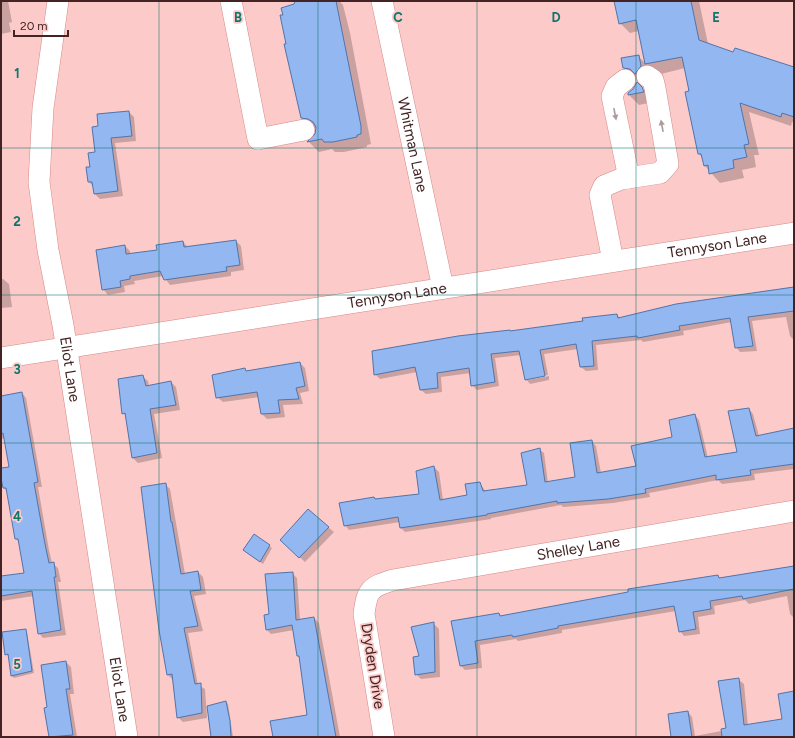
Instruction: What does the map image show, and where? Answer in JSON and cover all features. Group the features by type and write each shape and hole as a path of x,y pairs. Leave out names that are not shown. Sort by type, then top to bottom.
{"street":[{"name":"Eliot Lane","path":"58,1 43,108 39,182 48,250 63,325 65,348 127,737"},
{"path":"231,1 258,139 304,130"},
{"name":"Whitman Lane","path":"382,1 443,288"},
{"path":"613,261 600,195 604,186 629,178 660,173 668,164 655,88 653,80 647,76"},
{"path":"625,80 616,87 612,96 629,178"},
{"name":"Tennyson Lane","path":"1,358 794,232"},
{"name":"Shelley Lane","path":"366,596 378,585 393,580 794,511"},
{"name":"Dryden Drive","path":"366,596 364,614 384,737"}],"building":[{"path":"295,1 336,1 361,126 361,134 357,135 357,137 333,142 324,142 322,139 307,142 315,134 316,127 313,122 308,119 301,118 284,44 286,44 280,15 283,15 281,8 294,4"},
{"path":"614,1 691,1 699,40 733,52 735,48 794,67 794,117 782,113 781,117 740,103 749,144 744,145 747,157 733,160 734,168 709,174 708,165 704,166 701,154 698,154 685,92 689,91 682,57 645,64 636,20 619,24"},
{"path":"639,55 641,66 635,74 630,69 623,68 621,58"},
{"path":"637,82 642,87 644,92 628,95 628,93 633,89"},
{"path":"129,111 132,136 111,138 118,191 94,194 92,182 88,182 86,167 90,167 88,153 95,152 92,127 98,126 97,114"},
{"path":"236,240 240,265 226,267 227,271 164,280 160,271 130,276 130,279 120,281 121,287 102,290 96,250 125,245 126,254 157,250 156,245 183,241 184,247"},
{"path":"794,287 794,311 748,317 753,346 735,348 730,318 679,326 680,330 638,338 637,336 592,341 594,366 580,367 576,344 540,350 545,376 525,380 519,351 491,354 495,382 471,386 469,368 437,373 438,388 420,390 415,367 374,375 372,351 458,336 510,331 583,321 582,318 617,314 618,318 676,304"},
{"path":"300,362 305,386 296,388 299,399 278,400 280,413 261,414 257,392 216,398 212,375 245,368 246,371"},
{"path":"143,375 146,386 171,381 176,405 150,409 157,453 132,458 125,413 122,414 118,379"},
{"path":"22,392 38,482 34,483 45,544 49,563 54,562 56,577 54,577 61,630 38,634 32,591 1,596 1,576 24,573 18,539 15,539 6,488 3,488 1,478 1,468 9,467 3,433 1,434 1,396"},
{"path":"749,408 756,436 794,428 794,464 750,470 751,475 716,480 716,475 645,489 646,493 608,499 557,503 557,501 487,515 400,528 398,517 344,526 339,503 374,497 375,499 419,494 416,471 434,466 440,500 467,495 465,484 480,482 483,491 527,485 521,453 540,448 545,482 575,477 570,443 592,440 597,473 636,466 631,446 672,437 669,420 695,414 705,457 737,452 728,411"},
{"path":"166,483 171,522 181,574 198,571 201,590 190,591 198,626 184,628 195,684 201,683 202,713 177,718 172,674 167,675 159,630 141,487"},
{"path":"308,509 329,527 299,558 280,540"},
{"path":"254,534 270,545 260,562 243,550"},
{"path":"794,566 794,589 743,599 742,596 710,601 711,609 693,612 696,629 679,632 674,606 558,626 558,628 513,637 512,635 475,641 478,663 460,666 451,621 499,613 500,616 628,592 628,589 718,575 719,578"},
{"path":"293,572 296,620 314,617 336,737 273,737 270,721 307,715 299,656 297,656 292,625 266,630 264,615 269,614 265,574"},
{"path":"434,622 435,672 415,675 413,657 419,656 411,627"},
{"path":"26,629 32,671 11,676 8,654 5,655 2,632"},
{"path":"66,661 70,689 66,689 73,735 49,737 44,708 47,707 41,665"},
{"path":"739,678 744,725 782,719 778,694 794,691 794,737 722,737 721,729 726,728 718,681"},
{"path":"226,701 230,721 231,737 211,737 207,706"},
{"path":"688,711 692,737 671,737 668,714"}]}
